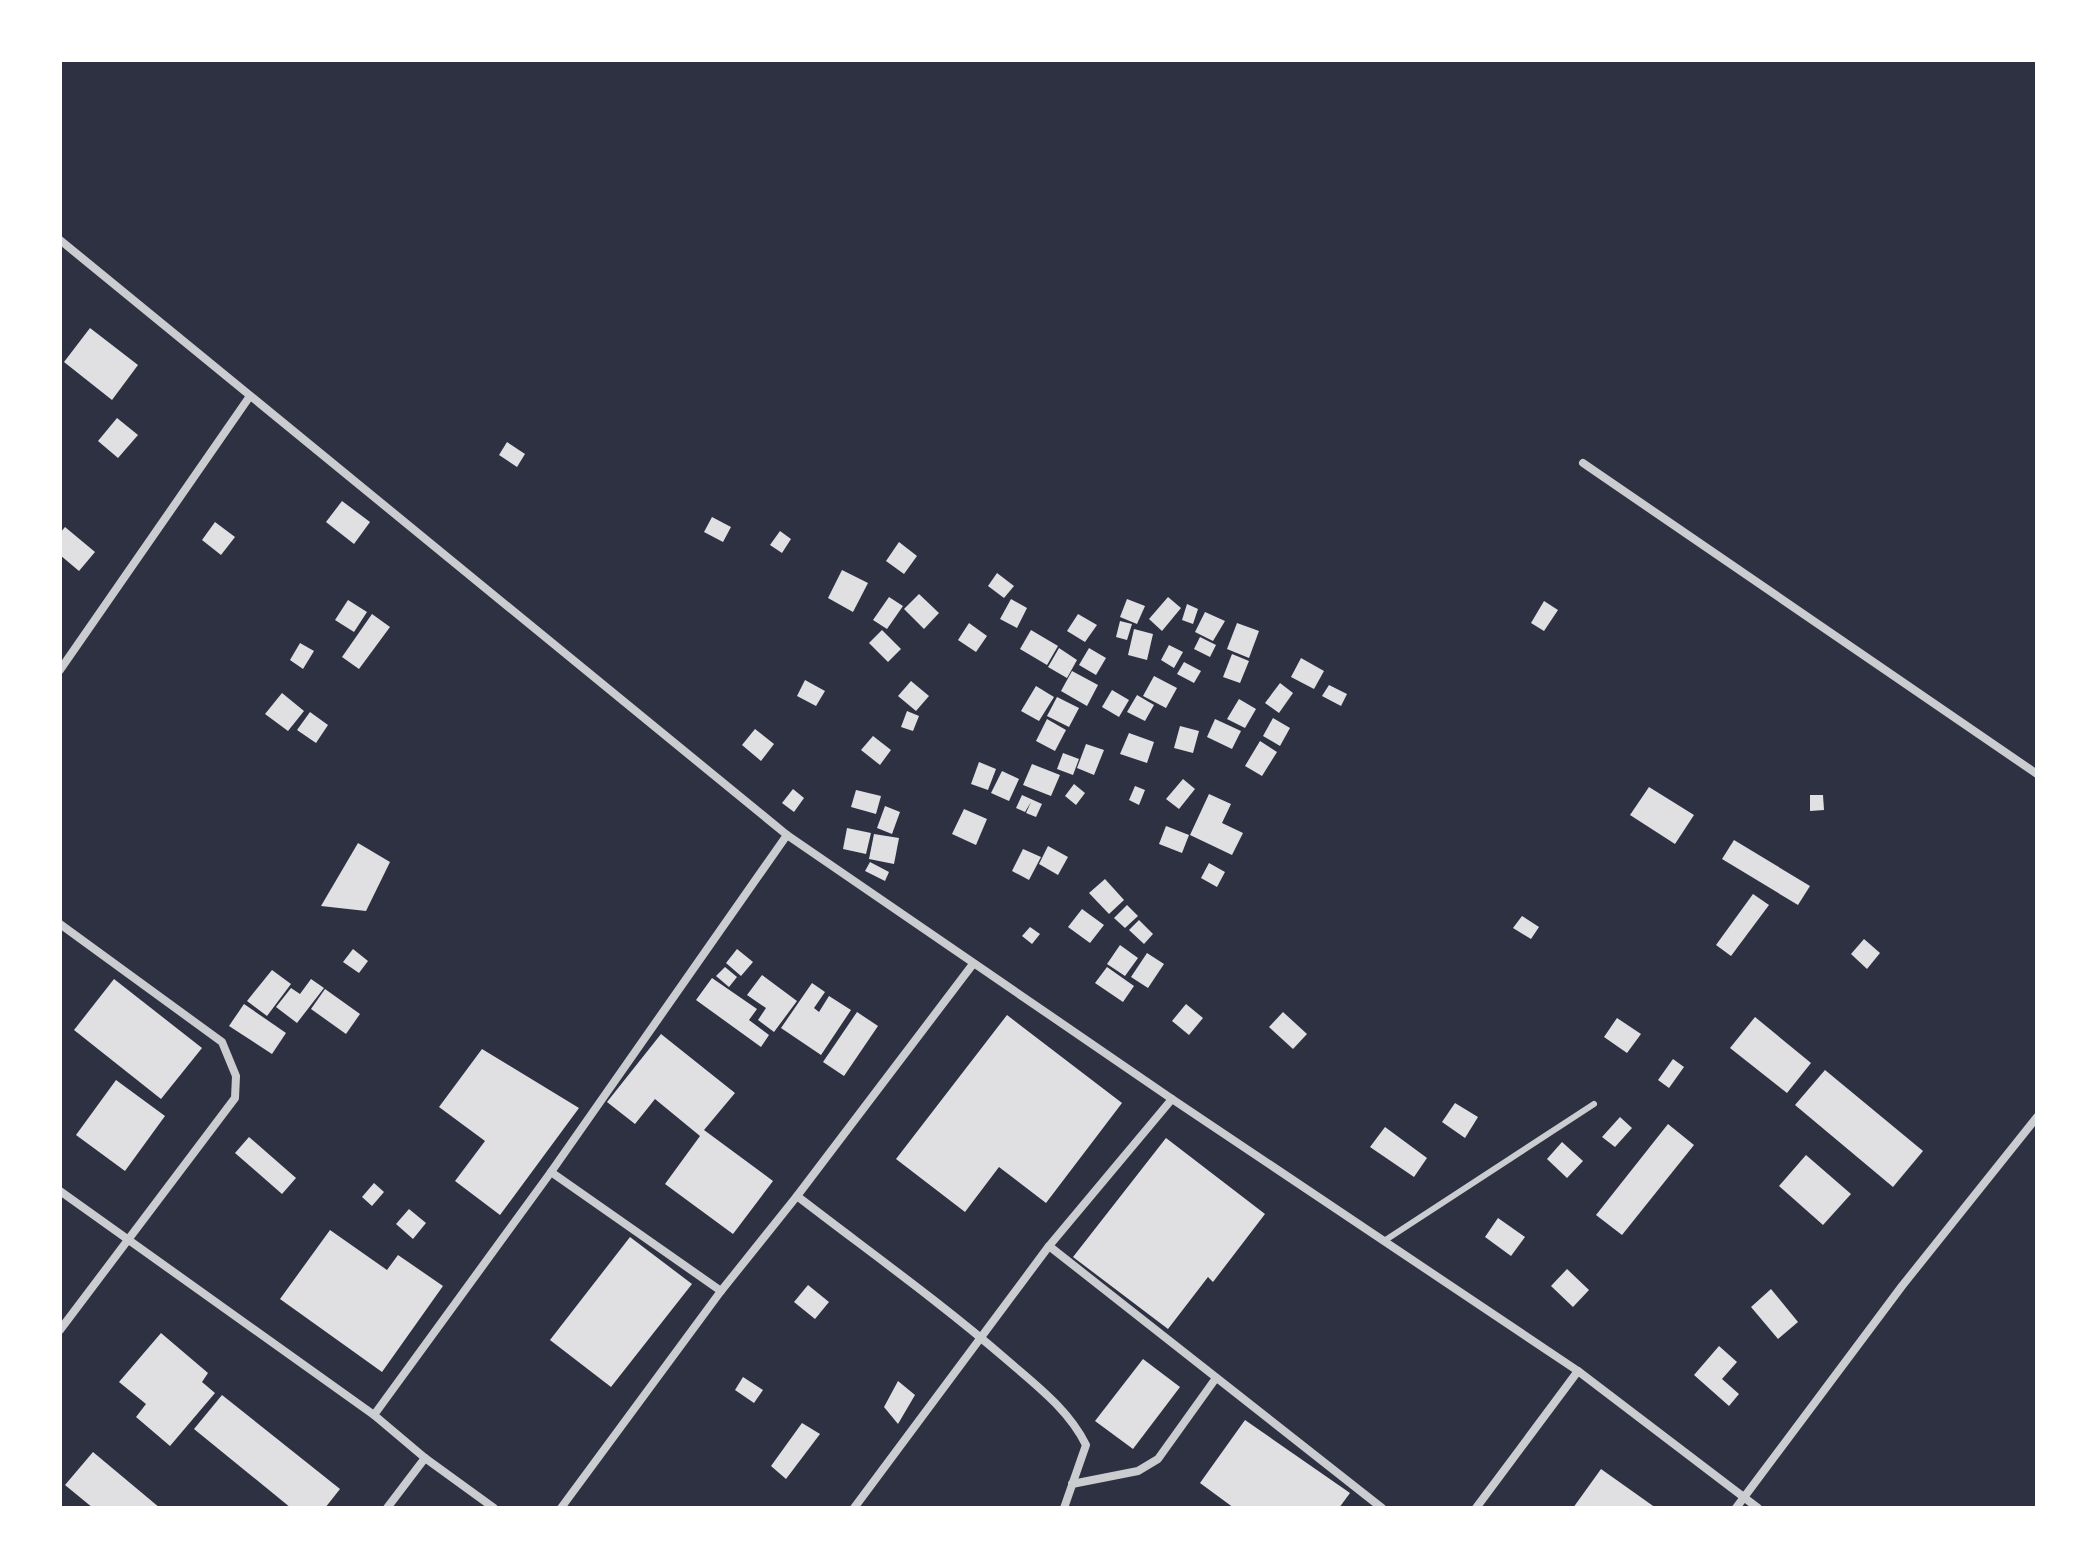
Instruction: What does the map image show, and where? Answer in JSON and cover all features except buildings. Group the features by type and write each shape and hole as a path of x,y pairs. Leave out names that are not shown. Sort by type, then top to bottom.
{"street":[{"path":"60,240 787,835 1172,1099 1578,1371 1758,1508"},
{"path":"60,670 250,396"},
{"path":"1583,463 2037,774"},
{"path":"374,1415 551,1172 787,835"},
{"path":"60,924 222,1042 236,1076 235,1098 60,1330"},
{"path":"561,1508 721,1291 973,964"},
{"path":"854,1508 1049,1246 1172,1099"},
{"path":"1736,1508 1902,1286 2037,1117"},
{"path":"551,1172 721,1291"},
{"path":"60,1191 374,1415 425,1458 494,1508"},
{"path":"797,1196 981,1338 1046,1393 1077,1427 1086,1445 1064,1508"},
{"path":"1049,1246 1382,1508"},
{"path":"1476,1508 1578,1371"},
{"path":"1072,1484 1138,1471 1158,1459 1216,1378"},
{"path":"387,1508 425,1458"}],"lane":[{"path":"1384,1241 1594,1104"}]}
